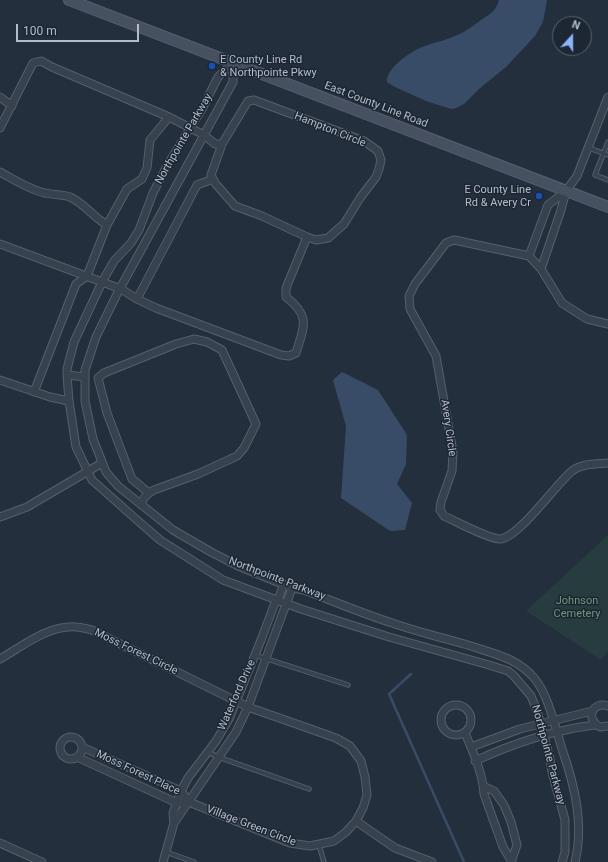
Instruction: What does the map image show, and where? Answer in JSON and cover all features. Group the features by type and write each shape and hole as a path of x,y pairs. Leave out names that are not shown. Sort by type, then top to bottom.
{"main road":[{"name":"East County Line Road","path":"69,0 608,207"}],"street":[{"path":"0,128 33,63 41,61 169,117 204,135 215,144 222,144"},
{"name":"Northpointe Parkway","path":"232,63 218,77 202,109 153,193 139,230 131,243 114,261 102,282 74,342 67,375 76,447 92,480 160,540 223,580 287,604 389,637 508,671 514,676 531,696 547,746 552,772 565,820 565,852 562,862"},
{"name":"Northpointe Parkway","path":"232,63 233,82 112,303 91,348 85,377 85,402 93,439 102,463 106,472 118,486 173,530 238,566 292,588 304,590 397,625 446,638 506,657 525,669 535,679 541,689 554,720 556,732 572,779 579,824 579,847 575,862"},
{"path":"0,97 12,106"},
{"name":"Hampton Circle","path":"254,100 364,141 378,151 381,160 376,177 360,198 344,224 328,238 316,240 262,216 235,206 211,175 222,144 248,101 254,100"},
{"path":"607,100 577,176 566,191 548,205 529,256 541,269 562,304 587,319 608,324"},
{"path":"34,392 76,284 87,276 107,225 127,189 142,179 147,168 150,140 169,117"},
{"path":"0,172 44,193 68,197 79,202 91,214 107,225"},
{"path":"137,299 197,185 213,179"},
{"path":"541,269 566,191"},
{"path":"0,244 120,289 156,308 282,355 289,356 296,353 305,324 302,313 294,302 286,297 286,288 307,237"},
{"name":"Avery Circle","path":"529,256 454,240 446,243 415,284 409,296 410,309 436,356 453,452 452,470 441,502 440,510 444,516 492,537 502,539 510,535 527,520 573,470 584,465 608,463"},
{"path":"140,505 144,496 149,493 237,456 244,448 256,424 222,350 206,342 194,339 176,344 104,373 98,378 107,413 132,478 149,493"},
{"path":"67,375 85,377"},
{"path":"0,380 50,397 69,400"},
{"path":"0,518 27,507 102,463"},
{"name":"Waterford Drive","path":"174,823 173,813 181,791 188,778 208,752 229,719 276,600 279,597 284,584"},
{"name":"Waterford Drive","path":"163,862 174,823 236,732 248,707 292,588"},
{"name":"Moss Forest Circle","path":"0,660 48,632 62,628 77,627 92,630 104,635 137,653 248,707"},
{"path":"263,635 274,639"},
{"path":"442,652 446,638"},
{"path":"456,705 468,710 471,715 472,722 469,730 465,733 460,736 453,736 445,731 441,724 444,711 456,705"},
{"path":"595,725 592,719 592,713 596,707 599,705 608,706"},
{"name":"Village Green Circle","path":"189,802 290,843 310,846 334,841 346,832 356,821 363,808 367,795 366,777 361,761 350,746 336,738 248,707"},
{"path":"471,747 520,729 588,712 592,713"},
{"path":"475,760 505,747 556,732 595,725 600,727 608,726"},
{"path":"465,733 484,786 484,794 503,847 511,862"},
{"name":"Moss Forest Place","path":"72,737 79,740 82,747 80,755 70,759 63,756 60,745 64,739 72,737"},
{"path":"218,737 228,744"},
{"name":"Moss Forest Place","path":"82,747 181,791 189,802"},
{"name":"Moss Forest Place","path":"77,757 176,803 189,802"},
{"path":"136,784 141,774"},
{"path":"484,786 494,791 504,805 511,822 516,845 511,862"},
{"path":"356,821 395,848 432,862"},
{"path":"0,843 42,862"}],"lane":[{"path":"608,142 595,175 608,180"},
{"path":"588,148 608,155"},
{"path":"255,655 348,685"},
{"path":"208,752 218,757 309,788"},
{"path":"319,845 324,862"},
{"path":"166,852 194,862"}],"green space":[{"name":"Johnson Cemetery","path":"608,535 608,651 601,660 526,611"}],"water":[{"path":"499,0 547,0 543,22 535,36 506,67 479,89 464,104 451,109 426,101 387,82 390,71 404,57 420,48 451,38 466,31 492,12"},
{"path":"342,372 378,390 407,435 406,464 397,484 412,503 405,530 390,531 341,498 346,426 333,380"}],"waterway":[{"path":"411,674 389,694 464,862"}],"place":[{"name":"E County Line Rd & Northpointe Pkwy","path":"212,66"},
{"name":"E County Line Rd & Avery Cr","path":"539,196"}]}
